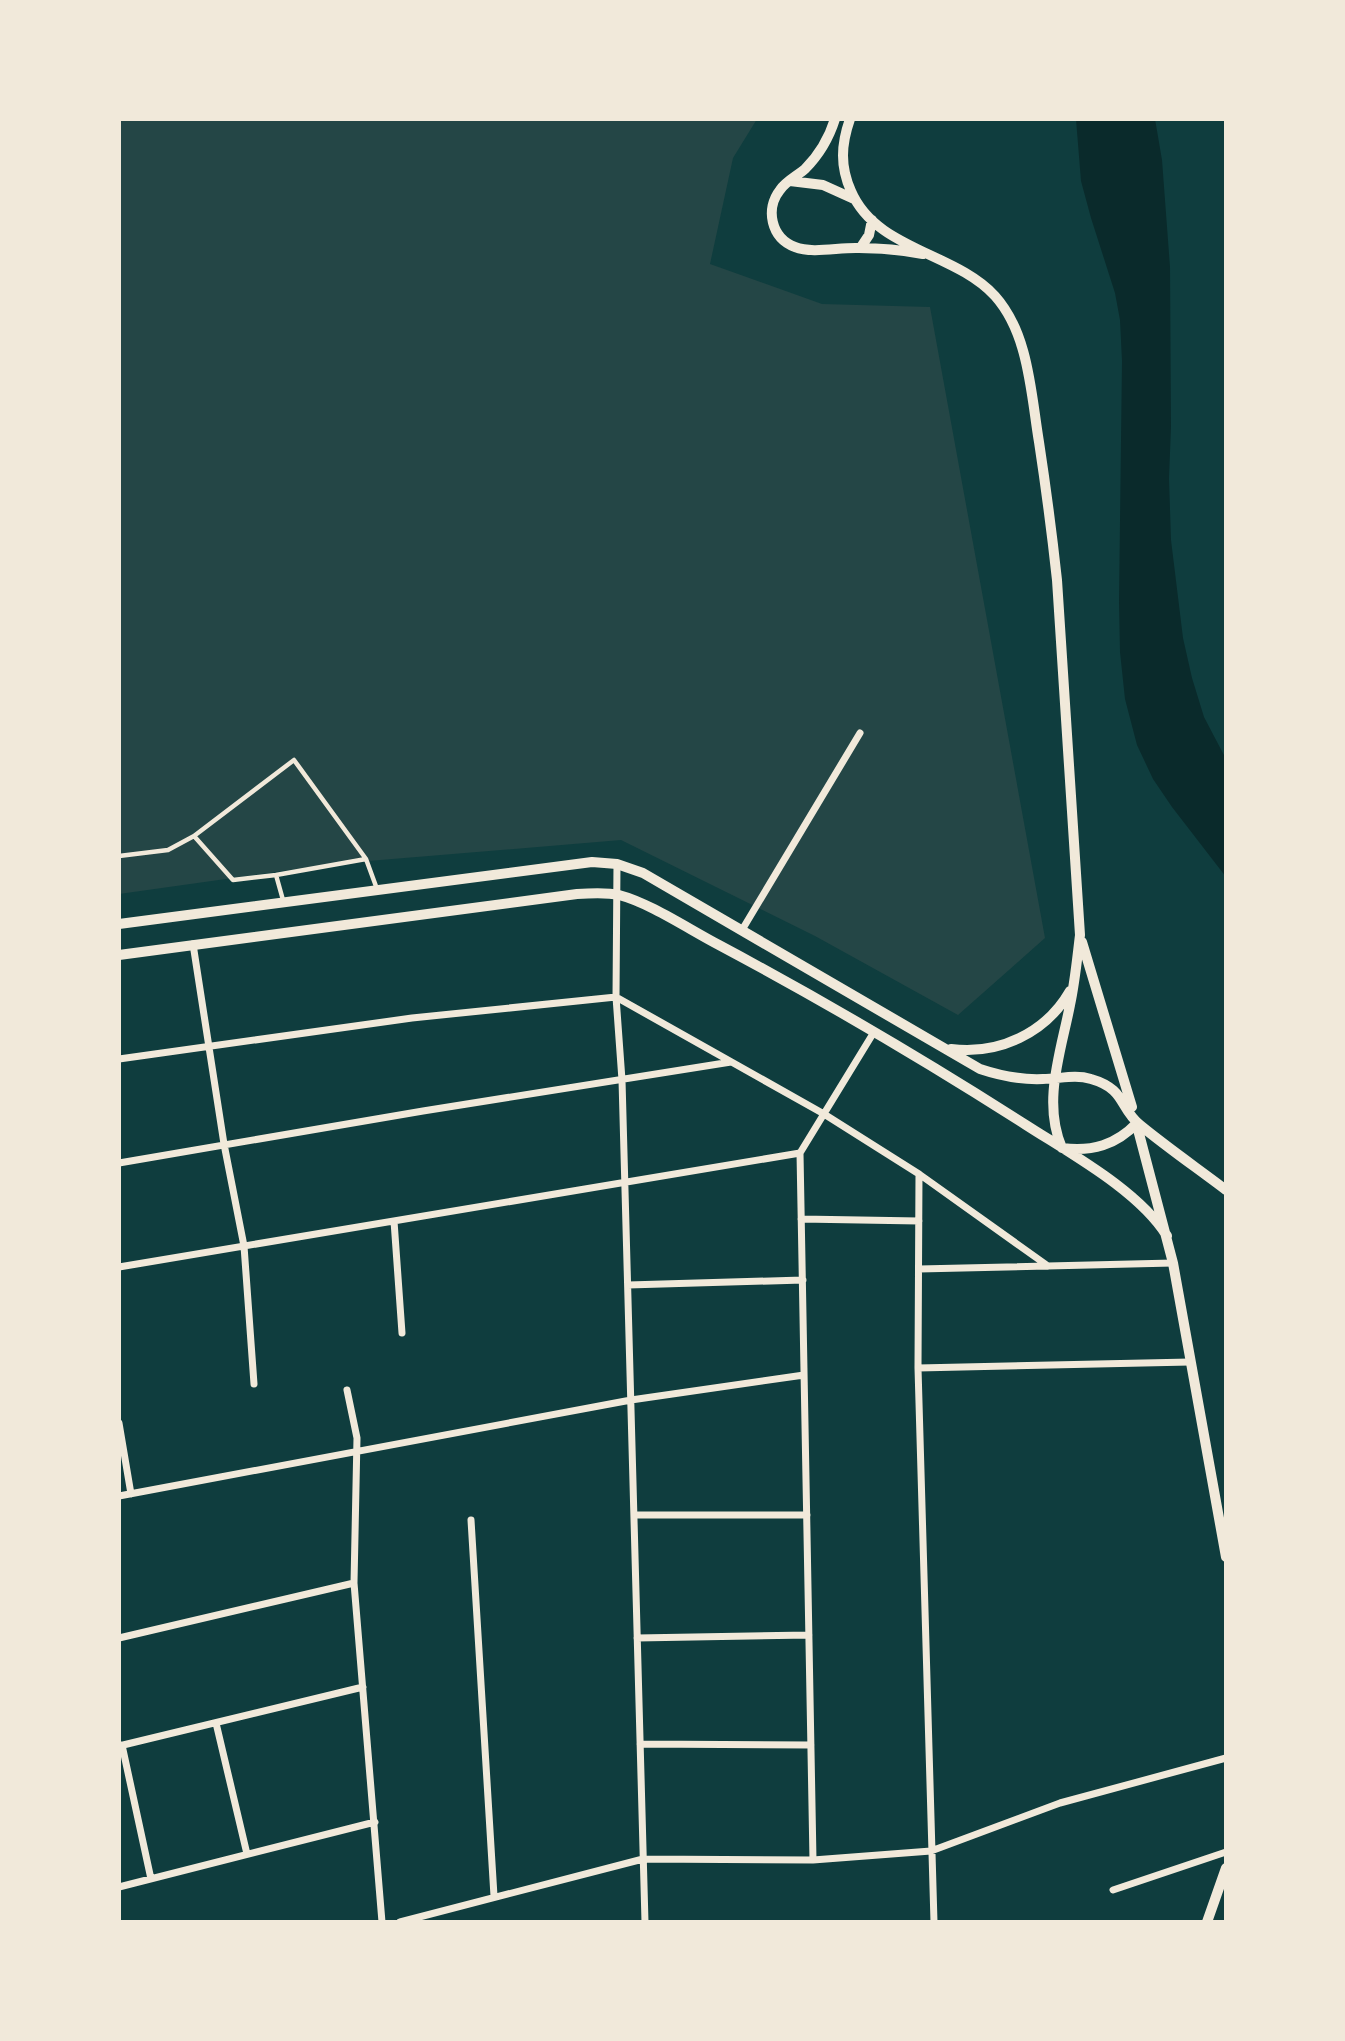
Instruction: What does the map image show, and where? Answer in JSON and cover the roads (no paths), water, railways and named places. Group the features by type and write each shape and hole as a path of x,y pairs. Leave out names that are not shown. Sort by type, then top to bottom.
{"street":[{"path":"835,119 825,142 804,170 782,187 774,199 771,214 774,228 783,240 796,248 810,250 861,247 936,257"},
{"path":"850,119 842,146 846,182 854,199 872,220 899,239 969,274 993,295 1012,321 1029,379 1057,580 1080,936 1075,982 1055,1078 1052,1114 1062,1148"},
{"path":"790,181 823,185 854,199"},
{"path":"861,247 869,235 872,220"},
{"path":"742,930 860,733"},
{"path":"119,924 592,862 617,864 643,873 980,1069 1030,1079 1081,1077 1105,1084 1119,1094 1137,1123 1226,1190"},
{"path":"617,864 616,997 622,1080 645,1922"},
{"path":"119,955 577,894 618,894 747,960 874,1032 1062,1148 1139,1202 1167,1236"},
{"path":"1080,936 1137,1123 1167,1236 1226,1557"},
{"path":"193,944 224,1144 244,1246 254,1384"},
{"path":"943,1048 983,1049 1021,1038 1052,1015 1075,982"},
{"path":"119,1059 412,1018 616,997 824,1114 919,1174 1048,1266"},
{"path":"813,1860 800,1153 874,1032"},
{"path":"119,1163 732,1062"},
{"path":"1062,1148 1085,1150 1108,1144 1137,1123"},
{"path":"119,1267 800,1153"},
{"path":"919,1174 918,1368 934,1922"},
{"path":"801,1219 919,1221"},
{"path":"394,1221 402,1333"},
{"path":"919,1269 1172,1263"},
{"path":"628,1285 803,1280"},
{"path":"918,1368 1190,1362"},
{"path":"119,1496 631,1400 804,1375"},
{"path":"347,1390 355,1422 358,1451 354,1583 382,1922"},
{"path":"119,1423 131,1494"},
{"path":"634,1515 807,1515"},
{"path":"471,1520 494,1896"},
{"path":"119,1638 354,1583"},
{"path":"637,1638 809,1635"},
{"path":"151,1879 120,1746 363,1688"},
{"path":"216,1723 247,1854"},
{"path":"640,1744 811,1745"},
{"path":"400,1922 643,1859 813,1860 931,1852 1060,1803 1226,1758"},
{"path":"119,1887 375,1822"},
{"path":"1113,1891 1226,1852"},
{"path":"1207,1922 1226,1868"}],"lane":[{"path":"119,856 169,850 194,836 294,760 366,859 377,890"},
{"path":"194,836 233,880 366,859"},
{"path":"276,874 283,902"}]}
